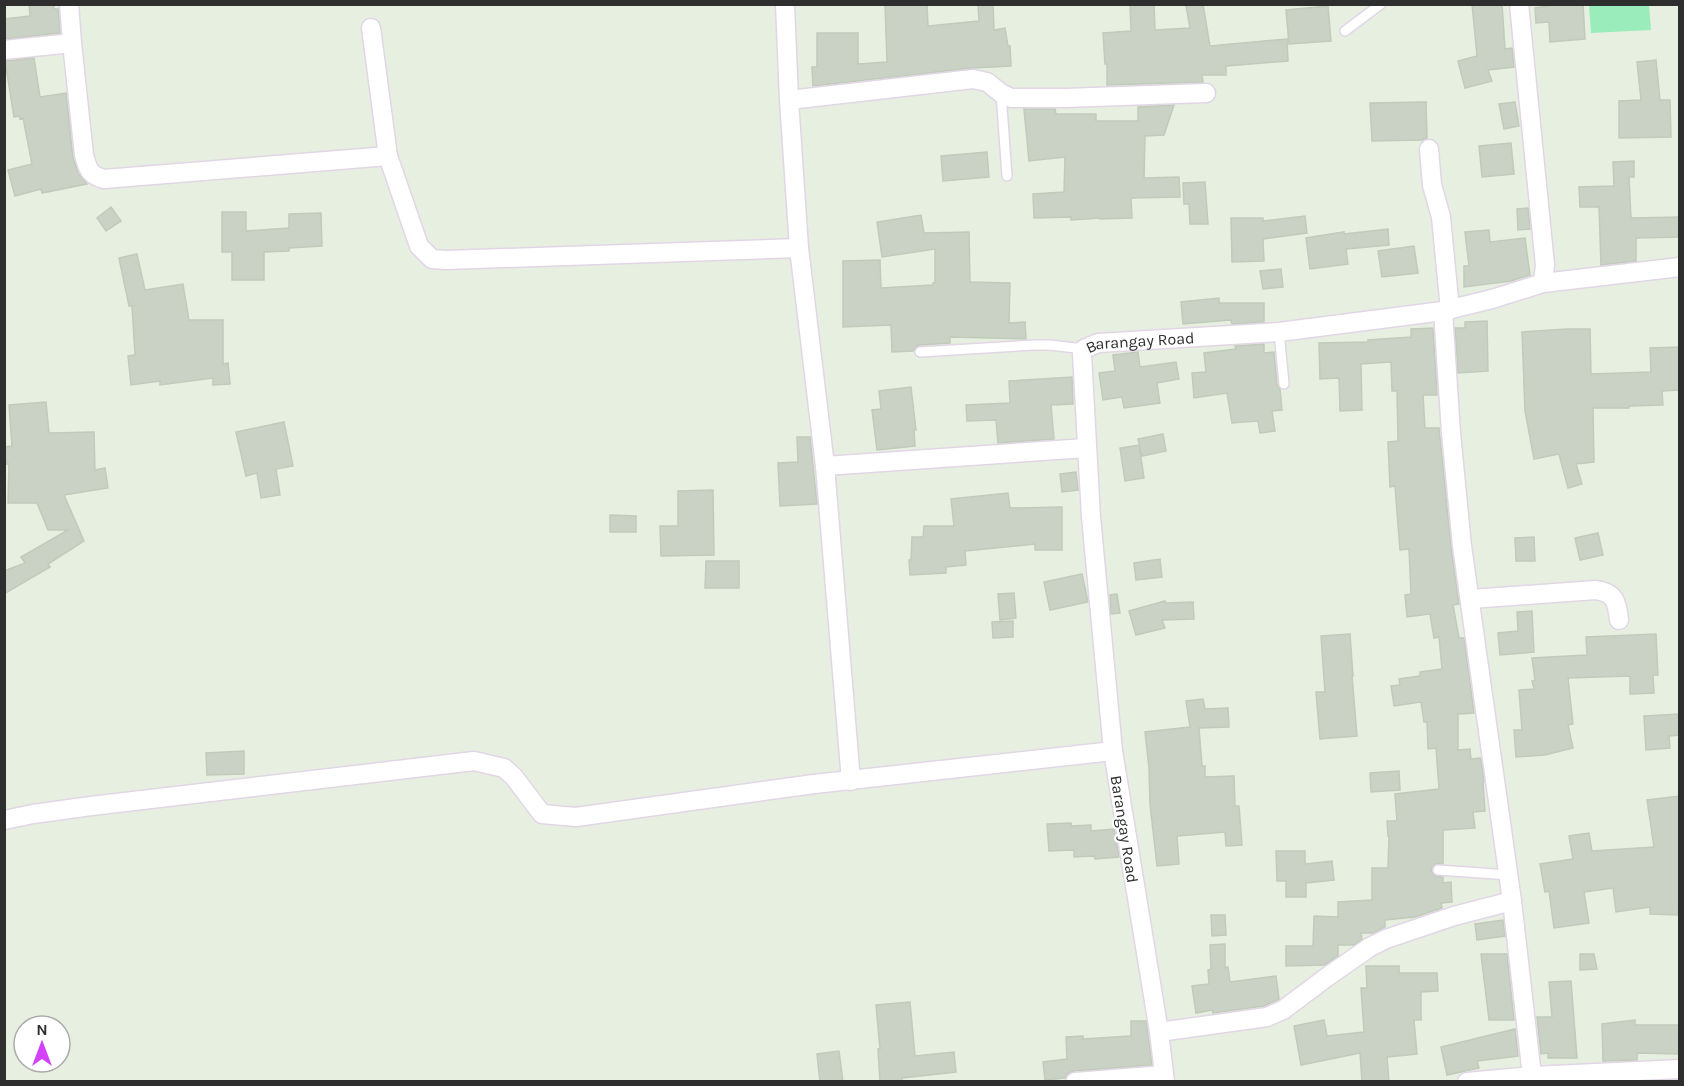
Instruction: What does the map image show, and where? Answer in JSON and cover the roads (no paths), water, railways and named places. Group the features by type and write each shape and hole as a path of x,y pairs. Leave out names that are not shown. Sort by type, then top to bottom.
{"street":[{"path":"69,4 84,155 88,169 95,177 104,179 388,156"},
{"path":"785,4 799,248 825,466 851,781"},
{"path":"1519,4 1545,265 1543,284"},
{"path":"371,28 388,156 419,246 432,259 799,248"},
{"path":"4,50 72,43"},
{"path":"789,100 973,79 987,82 1011,98 1206,93"},
{"path":"1429,149 1432,185 1441,217 1451,433 1462,546 1509,875 1532,1076"},
{"name":"Barangay Road","path":"1164,1078 1159,1032 1113,751 1086,448 1081,360 1084,349 1098,343 1280,332 1447,310 1543,284 1680,267"},
{"path":"825,466 1086,448"},
{"path":"1471,599 1603,591 1617,603 1619,620"},
{"path":"4,820 91,806 474,761 504,768 514,777 542,814 576,817 814,784 1113,751"},
{"path":"1159,1032 1267,1017 1283,1010 1326,977 1370,947 1386,939 1454,916 1512,901"},
{"path":"1467,1082 1532,1076 1680,1069"},
{"path":"1075,1082 1164,1078"}],"lane":[{"path":"1345,31 1381,4"},
{"path":"1001,93 1006,176"},
{"path":"1280,332 1284,384"},
{"path":"920,352 1042,345 1084,349"},
{"path":"1438,870 1509,875"}]}
